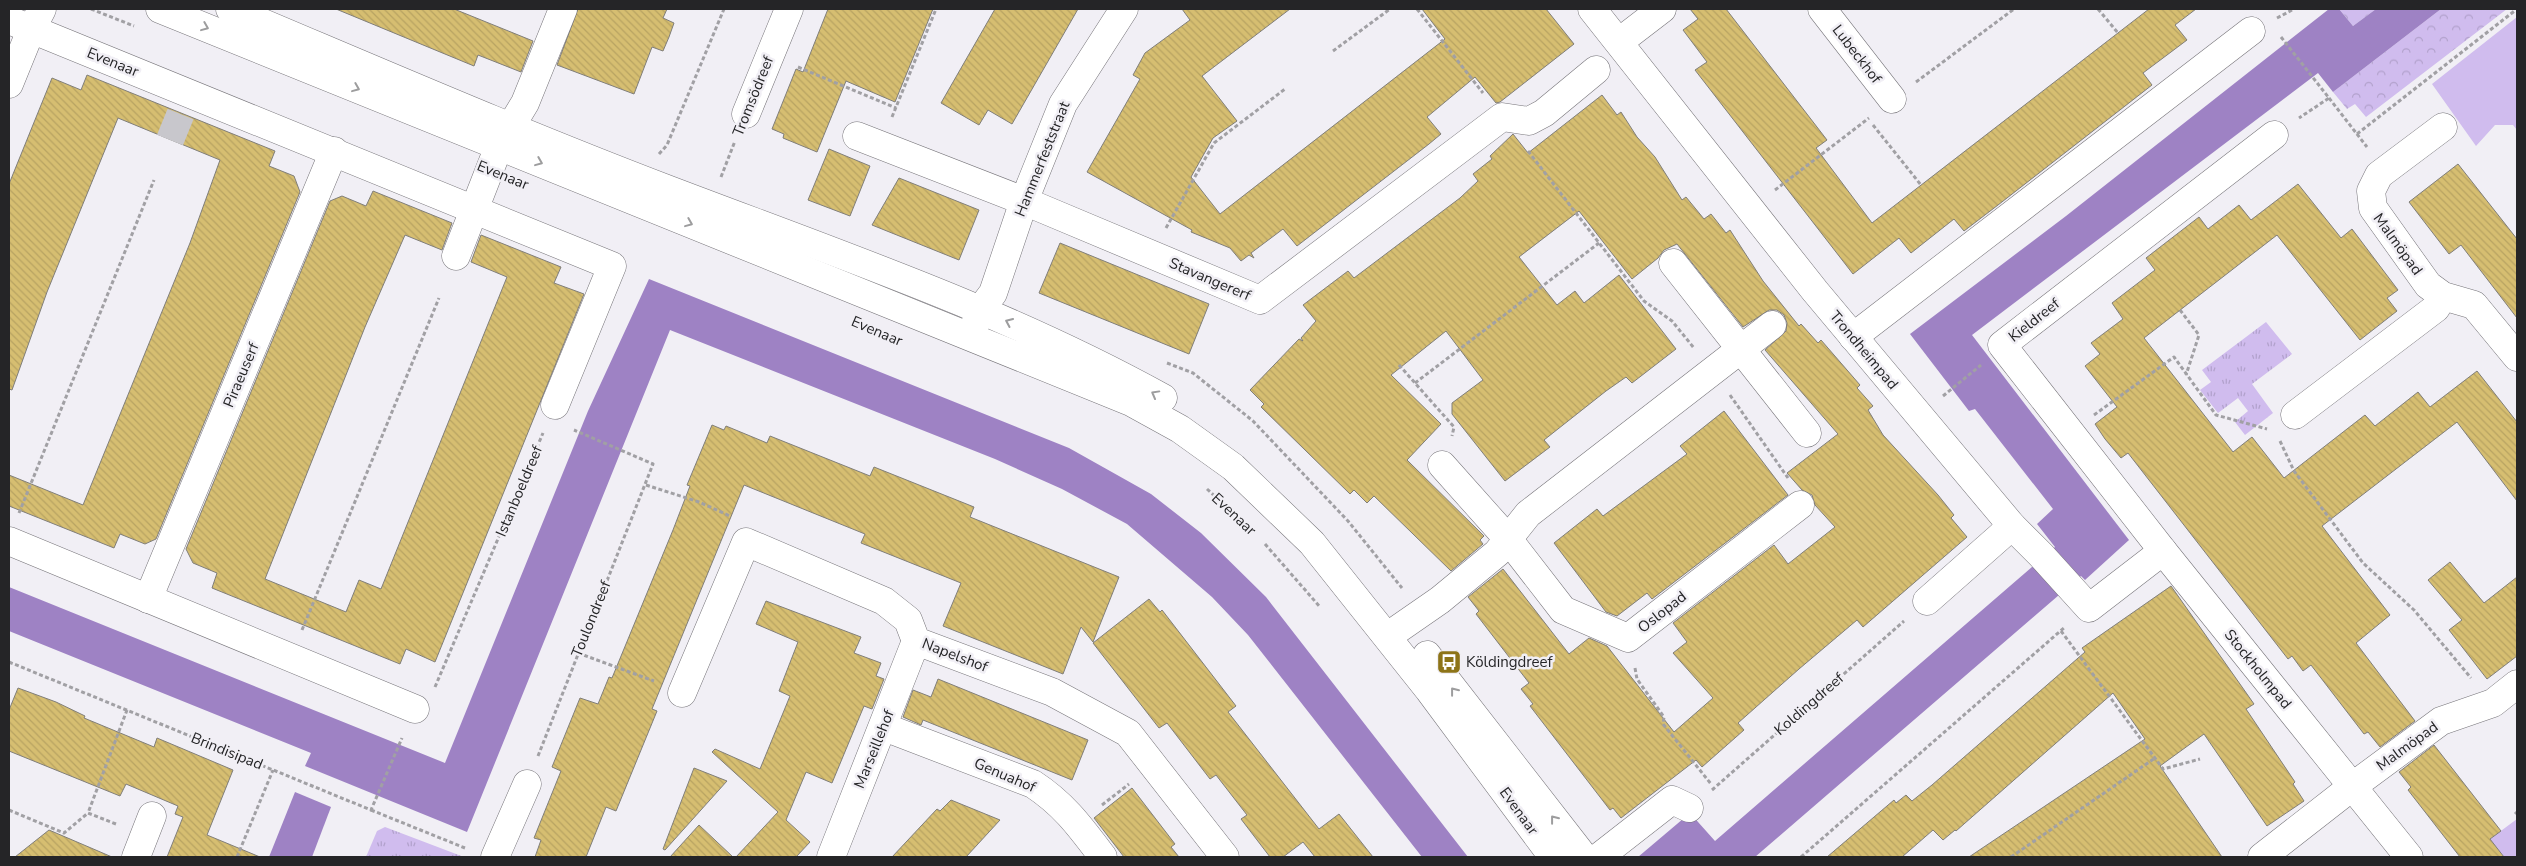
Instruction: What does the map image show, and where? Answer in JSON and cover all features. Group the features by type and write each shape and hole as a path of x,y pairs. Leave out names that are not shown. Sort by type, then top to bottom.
{"street":[{"name":"Evenaar","path":"160,9 505,136 987,301 1044,337 1186,411 1252,460 1333,540 1553,857"},
{"name":"Evenaar","path":"230,9 505,136 970,337 1131,402 1180,429 1233,467 1312,543 1396,631 1584,857"},
{"path":"456,256 505,136 525,103 563,9"},
{"name":"Tromsödreef","path":"746,114 789,9"},
{"name":"Hammerfeststraat","path":"970,337 987,301 1063,104 1124,9"},
{"name":"Trondheimpad","path":"1592,9 1853,337 2012,526 2080,599"},
{"path":"1619,42 1662,9"},
{"name":"Lubeckhof","path":"1822,9 1892,99"},
{"name":"Evenaar","path":"27,19 185,103 334,151 612,266 555,405"},
{"path":"9,84 27,19"},
{"path":"1853,337 2251,31"},
{"path":"1502,117 1529,121 1544,113 1596,70"},
{"name":"Stavangererf","path":"869,141 1024,201 1260,300 1502,117"},
{"name":"Malmöpad","path":"2443,127 2379,176 2371,191 2373,208 2428,285 2443,296 2467,301 2474,305 2517,357"},
{"name":"Kieldreef","path":"2163,551 2002,345 2274,135"},
{"name":"Piraeuserf","path":"148,598 334,151"},
{"path":"1673,263 1807,433"},
{"path":"2285,423 2436,308 2443,296"},
{"path":"1396,631 1440,600 1490,559 1528,514 1714,372 1772,325"},
{"name":"Oslopad","path":"1442,465 1508,539 1564,610 1628,638 1800,505"},
{"path":"1927,601 2012,526"},
{"path":"12,530 148,598 415,709"},
{"path":"682,693 746,542"},
{"name":"Napelshof","path":"746,542 884,601 908,620 916,640 1052,692 1128,733 1225,857"},
{"path":"2080,599 2163,551"},
{"name":"Stockholmpad","path":"2163,551 2409,857"},
{"name":"Marseillehof","path":"831,857 884,727 916,640"},
{"name":"Malmöpad","path":"2352,786 2441,721 2493,703 2517,684"},
{"name":"Genuahof","path":"884,727 1033,784 1055,798 1068,811 1103,857"},
{"path":"495,857 527,784"},
{"path":"2264,856 2352,786"},
{"path":"1599,857 1672,800 1689,808"}],"path":[{"path":"91,9 136,27"},
{"path":"654,158 667,145 724,9"},
{"path":"869,141 896,108 936,9"},
{"path":"1333,51 1390,9"},
{"path":"1417,9 1644,301 1672,322 1714,372 1796,489 1800,505"},
{"path":"2098,9 2118,33"},
{"path":"2357,134 2517,9"},
{"path":"2282,38 2386,170"},
{"path":"770,56 896,108"},
{"path":"1151,254 1214,143 1285,88"},
{"path":"2274,135 2329,98"},
{"name":"Tromsödreef","path":"718,184 746,114"},
{"path":"1868,118 1921,185"},
{"path":"12,530 154,180"},
{"path":"1415,383 1599,243"},
{"path":"291,658 439,298"},
{"path":"2180,310 2199,335 2186,375"},
{"path":"2071,432 2174,357 2216,415 2285,423 2294,471 2363,563 2414,610 2493,703"},
{"path":"1949,392 1984,363"},
{"path":"1399,365 1454,427 1442,465"},
{"name":"Istanboeldreef","path":"415,709 436,685 555,405"},
{"name":"Toulondreef","path":"527,784 653,464 571,429"},
{"name":"Evenaar","path":"1200,483 1221,501"},
{"path":"646,485 726,513 740,522 746,542"},
{"name":"Evenaar","path":"1261,539 1325,612"},
{"path":"1801,857 2061,631 2080,599"},
{"name":"Koldingdreef","path":"1689,808 1927,601"},
{"path":"2061,631 2163,769 2200,759"},
{"path":"1628,638 1637,679 1664,717 1663,724 1714,788"},
{"path":"578,653 682,693"},
{"name":"Brindisipad","path":"9,662 469,850"},
{"path":"9,810 64,833 88,813 127,710"},
{"path":"372,810 403,736"},
{"path":"2011,857 2155,758"},
{"path":"237,857 273,770"},
{"path":"88,813 144,837"}],"green space":[{"path":"2339,9 2376,9 2353,26"},
{"path":"2441,9 2507,9 2366,117 2355,104 2347,109 2333,92"},
{"path":"2517,17 2517,130 2513,125 2495,125 2476,146 2432,84"},
{"path":"2266,322 2292,354 2252,384 2273,413 2245,435 2235,422 2248,411 2238,398 2218,413 2200,390 2211,382 2202,370"},
{"path":"2517,819 2517,857 2504,857 2490,839"},
{"path":"385,827 464,857 366,857 377,831"}],"shaded area":[{"path":"2329,9 2339,9 2353,26 2376,9 2441,9 2333,92 2318,73 1972,335 2129,540 2085,580 2081,576 1755,857 1638,857 1690,813 1715,841 2055,547 2037,524 2053,509 1975,409 1969,411 1910,334 2066,216"},
{"path":"649,279 1069,448 1151,494 1201,533 1266,597 1468,857 1422,857 1248,635 1212,597 1127,524 1062,489 995,459 670,330 467,832 305,766 311,753 9,631 9,587 445,763 588,411"},
{"path":"295,792 331,807 312,857 269,857"}],"building":[{"path":"336,9 454,9 533,41 521,72 478,55 474,66"},
{"path":"578,9 667,9 663,18 674,23 669,37 663,51 652,47 634,94 557,65"},
{"path":"828,9 933,9 895,102 846,81 817,152 783,138 784,134 772,129 796,69 803,72"},
{"path":"995,9 1078,9 1012,124 988,110 979,125 941,103"},
{"path":"1182,9 1290,9 1202,76 1237,121 1213,138 1191,177 1220,214 1445,39 1422,9 1546,9 1574,44 1500,102 1496,103 1475,77 1427,117 1441,134 1429,144 1297,246 1283,229 1251,253 1254,258 1249,255 1241,261 1230,248 1191,232 1192,230 1087,172 1140,79 1133,75 1145,53 1190,20"},
{"path":"1690,9 1726,9 1827,140 1816,148 1872,223 2149,9 2196,9 2175,25 2187,40 2143,73 2152,85 1998,205 1964,231 1954,219 1911,253 1899,238 1853,274 1695,70 1707,62 1683,30 1698,19"},
{"path":"87,75 275,151 269,166 294,176 300,192 156,539 145,544 120,534 114,548 9,506 9,475 83,505 190,243 220,160 118,118 47,292 12,390 9,389 9,184 52,78 81,90"},
{"path":"1602,95 1617,115 1621,112 1637,137 1655,157 1682,200 1686,197 1704,219 1711,214 1726,233 1730,230 1763,281 1799,326 1801,324 1818,343 1821,340 1860,385 1857,388 1873,406 1868,410 1883,435 1938,495 1954,515 1951,518 1967,537 1863,627 1857,620 1799,669 1738,723 1744,730 1702,767 1696,760 1621,818 1613,808 1610,810 1530,706 1533,704 1521,689 1529,683 1476,614 1479,611 1468,597 1503,569 1569,654 1589,638 1607,646 1674,732 1713,698 1673,653 1687,642 1673,623 1774,545 1788,564 1835,527 1815,505 1812,495 1802,490 1787,473 1838,434 1765,350 1786,331 1787,323 1784,315 1777,310 1769,310 1743,327 1677,244 1664,250 1658,258 1632,279 1579,211 1519,257 1557,305 1575,291 1584,303 1619,275 1676,349 1632,383 1626,377 1606,391 1544,440 1550,447 1505,481 1452,414 1452,403 1483,380 1446,331 1391,375 1441,424 1407,460 1484,536 1480,540 1483,544 1451,571 1374,496 1367,503 1354,490 1350,494 1261,407 1264,404 1250,390 1299,339 1303,341 1301,338 1316,321 1303,305 1348,271 1354,278 1460,198 1478,181 1473,174 1492,159 1490,156 1513,134 1528,153"},
{"path":"829,149 870,166 850,216 808,200"},
{"path":"2458,164 2517,239 2517,318 2461,245 2449,254 2409,202"},
{"path":"899,178 979,210 959,260 872,225"},
{"path":"2298,184 2341,238 2352,229 2398,290 2387,298 2397,311 2360,340 2277,235 2144,338 2233,452 2252,437 2284,478 2365,415 2375,426 2418,392 2430,407 2477,371 2517,422 2517,501 2457,422 2322,526 2390,615 2356,643 2415,721 2380,747 2368,732 2364,734 2311,665 2303,671 2292,656 2288,659 2128,453 2121,458 2105,439 2095,424 2117,407 2085,366 2100,354 2091,343 2123,319 2112,303 2155,270 2146,258 2199,217 2208,229 2239,205 2251,220"},
{"path":"373,191 452,223 442,250 405,235 365,327 265,579 346,612 359,580 381,589 507,277 471,262 481,235 561,267 554,283 584,294 435,662 406,649 400,664 212,588 217,573 193,563 186,549 330,201 342,196 366,206"},
{"path":"1060,243 1209,304 1189,354 1039,293"},
{"path":"1724,411 1788,495 1652,599 1647,593 1617,616 1606,612 1554,543 1597,509 1603,516 1687,454 1680,446"},
{"path":"712,425 724,430 726,426 767,443 770,436 870,476 874,467 974,507 970,517 1119,577 1093,642 1081,627 1063,674 943,626 961,583 861,543 865,534 744,485 652,709 657,711 616,811 606,807 586,857 535,857 541,840 534,838 561,771 552,767 580,698 598,704 609,677 612,678 673,530 690,486 687,485"},
{"path":"2450,562 2484,603 2517,577 2517,656 2487,679 2449,630 2462,620 2428,580"},
{"path":"2171,586 2254,704 2246,709 2295,782 2293,784 2304,801 2267,826 2204,734 2160,766 2222,857 1969,857 2145,739 2113,693 1956,831 1943,840 1933,830 1902,857 1827,857 1894,800 1896,803 1906,795 1912,801 2085,652 2082,648"},
{"path":"1149,599 1160,612 1162,610 1236,706 1228,712 1319,829 1339,814 1373,857 1315,857 1303,842 1283,857 1270,857 1241,819 1247,815 1216,775 1210,779 1167,723 1159,728 1093,643"},
{"path":"766,601 861,637 854,653 881,663 876,676 884,679 872,709 864,706 832,783 806,772 786,820 810,842 796,857 736,857 778,812 712,752 715,749 760,769 790,696 779,691 798,642 756,624"},
{"path":"938,679 1088,740 1072,780 923,720 921,725 903,717 913,690 931,697"},
{"path":"18,688 56,702 85,716 84,718 154,747 157,738 233,770 207,835 260,857 167,857 183,817 175,814 178,806 126,784 120,796 9,751 9,710"},
{"path":"2434,745 2501,831 2490,839 2504,857 2460,857 2408,790 2411,787 2399,772"},
{"path":"694,768 727,781 665,850 663,849"},
{"path":"1132,788 1175,844 1171,847 1179,857 1124,857 1094,818"},
{"path":"951,800 1000,820 966,857 892,857 937,809 940,811"},
{"path":"699,825 733,857 670,857"},
{"path":"49,830 112,857 15,857"}],"tunnel":[{"path":"170,140 181,113"}],"place":[{"name":"Köldingdreef","path":"1449,662"}]}
